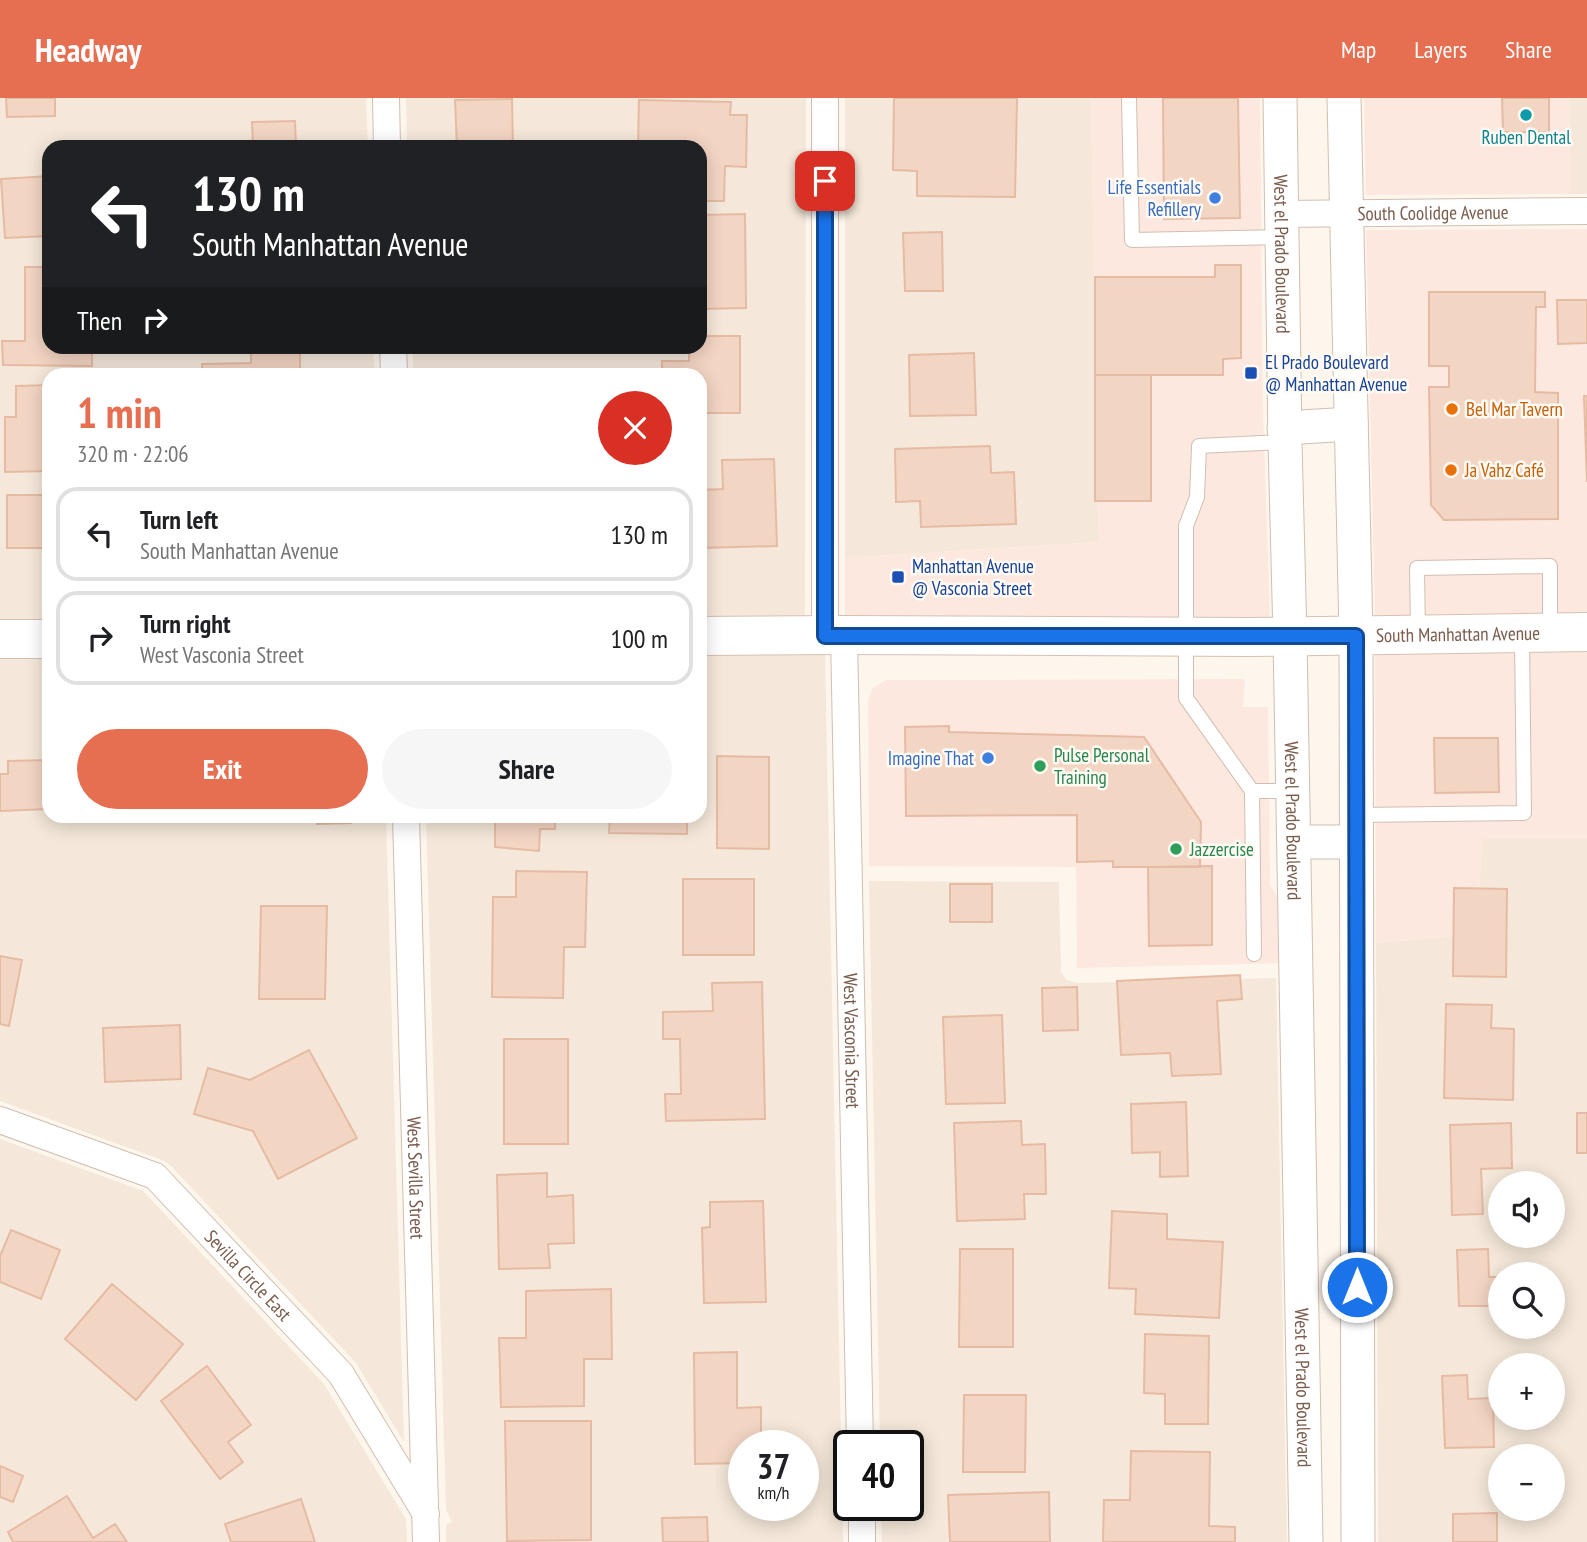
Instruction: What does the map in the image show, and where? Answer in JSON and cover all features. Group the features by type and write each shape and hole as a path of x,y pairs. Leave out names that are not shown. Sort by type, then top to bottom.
{"main road":[{"name":"South Manhattan Avenue","path":"707,636 1290,637 1553,633"},
{"path":"0,639 42,639"}],"street":[{"path":"386,98 387,140"},
{"name":"West Vasconia Street","path":"825,98 835,635 860,1430"},
{"name":"West el Prado Boulevard","path":"1280,98 1306,1542"},
{"path":"1344,98 1356,636 1358,1542"},
{"name":"South Coolidge Avenue","path":"1281,226 1346,213 1587,211"},
{"path":"1284,435 1351,424"},
{"name":"West Sevilla Street","path":"406,823 426,1542"},
{"path":"1294,842 1356,829"},
{"name":"Sevilla Circle East","path":"0,1120 155,1176 341,1374 426,1515"},
{"path":"1303,1369 1358,1370"},
{"path":"862,1521 862,1542"}],"lane":[{"path":"1129,98 1132,240 1281,226"},
{"path":"1254,954 1252,791 1185,698 1186,526 1197,497 1199,446 1284,435"},
{"path":"1356,829 1524,813 1553,633 1550,566 1417,568 1418,635"},
{"path":"1252,791 1293,791"}],"shaded area":[{"path":"0,98 366,98 368,140 42,140 42,354 373,354 374,368 42,368 42,622 0,622"},
{"path":"406,98 806,98 805,618 707,618 707,368 413,368 413,354 707,354 707,140 407,140"},
{"path":"845,98 1091,98 1099,542 845,558"},
{"path":"1091,98 1260,98 1263,411 1270,620 845,618 845,558 1099,542"},
{"path":"1364,98 1569,98 1570,194 1366,195"},
{"path":"1569,98 1587,98 1587,194 1570,194"},
{"path":"1587,229 1587,615 1375,618 1366,230"},
{"path":"1587,650 1587,839 1482,839 1477,934 1376,943 1375,653"},
{"path":"707,653 825,653 841,1430 833,1430 833,1521 843,1521 843,1542 446,1542 446,1525 452,1522 446,1510 426,823 707,823"},
{"path":"42,657 42,823 386,823 404,1442 356,1363 170,1165 0,1101 0,658"},
{"path":"1245,679 1243,707 1268,707 1270,885 1287,912 1288,963 1077,968 1076,867 869,866 868,700 873,688 886,680"},
{"path":"1482,839 1587,839 1587,1542 1378,1542 1376,943 1477,934"},
{"path":"869,881 1059,882 1061,972 1067,980 1077,983 1276,978 1287,1542 882,1542 881,1521 924,1521 924,1430 880,1430"},
{"path":"0,1139 143,1191 324,1384 406,1519 407,1542 0,1542"}],"building":[{"path":"6,98 55,98 55,116 7,117"},
{"path":"894,98 1017,98 1015,197 917,196 917,171 893,170"},
{"path":"1163,98 1238,98 1240,218 1164,219"},
{"name":"Ruben Dental","path":"1502,98 1549,98 1549,132 1503,132"},
{"path":"512,99 513,140 457,140 455,100"},
{"path":"639,100 731,102 730,115 747,115 746,167 725,166 724,201 707,201 707,140 638,140"},
{"path":"295,121 296,140 253,140 252,122"},
{"path":"42,176 42,236 5,238 1,179"},
{"path":"745,214 746,308 707,309 707,215"},
{"path":"942,232 943,291 905,291 903,233"},
{"path":"1215,265 1241,265 1241,358 1223,359 1223,375 1095,375 1095,277 1215,277"},
{"path":"25,267 42,267 42,354 92,354 92,366 3,365 2,341 25,341"},
{"path":"1429,292 1545,292 1545,307 1536,307 1535,392 1558,393 1558,519 1444,520 1431,505 1429,387 1449,387 1449,366 1429,366"},
{"path":"1557,300 1587,300 1587,343 1558,344"},
{"path":"707,336 740,336 740,413 707,413 707,368 662,368 662,361 689,361 689,354 707,354"},
{"path":"974,353 976,415 910,416 909,355"},
{"path":"251,354 300,354 300,368 202,368 202,364 251,363"},
{"path":"1095,375 1151,375 1151,501 1095,501"},
{"path":"42,385 42,471 5,472 5,417 16,417 16,386"},
{"path":"1584,396 1587,396 1587,482"},
{"path":"990,446 991,473 1014,472 1016,524 921,527 920,501 896,502 895,449"},
{"path":"774,459 777,546 707,548 707,490 723,489 722,460"},
{"path":"7,495 42,495 42,548 7,548"},
{"path":"949,726 949,732 1144,737 1201,822 1200,867 1113,867 1113,861 1077,862 1077,815 906,816 905,727"},
{"path":"1434,738 1498,738 1499,792 1435,793"},
{"path":"717,756 769,757 769,849 717,848"},
{"path":"42,760 42,809 0,811 0,774 8,774 8,761"},
{"path":"495,823 555,823 555,829 540,829 539,851 495,847"},
{"path":"610,823 687,823 687,834 609,833"},
{"path":"1212,866 1212,945 1149,946 1148,867"},
{"path":"516,871 587,872 585,947 564,947 563,998 492,997 493,897 516,897"},
{"path":"683,879 754,879 754,955 683,955"},
{"path":"950,884 992,884 992,922 950,922"},
{"path":"1454,888 1507,889 1506,977 1453,976"},
{"path":"261,906 327,906 325,999 259,999"},
{"path":"0,956 22,960 9,1026 0,1024"},
{"path":"1240,975 1242,999 1217,1001 1221,1074 1172,1076 1170,1053 1121,1055 1117,981"},
{"path":"762,982 765,1119 666,1121 665,1094 681,1094 680,1039 663,1039 663,1012 713,1011 712,983"},
{"path":"1077,987 1078,1030 1043,1031 1042,988"},
{"path":"1446,1004 1492,1005 1491,1028 1514,1029 1513,1100 1444,1098"},
{"path":"1002,1015 1005,1103 946,1104 943,1017"},
{"path":"180,1025 181,1079 105,1082 103,1028"},
{"path":"504,1039 568,1039 568,1144 504,1144"},
{"path":"309,1050 357,1138 278,1179 253,1131 194,1114 208,1068 250,1080"},
{"path":"1186,1102 1188,1176 1160,1177 1160,1152 1132,1153 1131,1104"},
{"path":"1577,1113 1587,1113 1587,1153 1577,1153"},
{"path":"1021,1121 1022,1145 1045,1144 1046,1194 1024,1194 1025,1219 957,1221 954,1123"},
{"path":"1511,1123 1512,1168 1481,1169 1483,1214 1452,1215 1450,1125"},
{"path":"547,1173 547,1197 573,1195 574,1243 548,1244 550,1268 499,1269 497,1175"},
{"path":"763,1201 766,1302 704,1303 702,1228 710,1227 710,1202"},
{"path":"1112,1211 1167,1214 1167,1239 1223,1242 1219,1318 1135,1314 1136,1289 1109,1288"},
{"path":"11,1230 60,1250 41,1299 0,1282 0,1256"},
{"path":"960,1249 1013,1249 1013,1347 959,1347"},
{"path":"1488,1249 1488,1306 1459,1306 1457,1250"},
{"path":"112,1284 183,1344 136,1400 65,1339"},
{"path":"611,1289 612,1359 584,1359 584,1406 501,1407 499,1338 526,1338 526,1291"},
{"path":"1145,1334 1209,1336 1208,1424 1165,1424 1165,1394 1144,1393"},
{"path":"737,1352 737,1408 761,1407 761,1430 728,1430 728,1463 695,1464 694,1353"},
{"path":"207,1366 251,1425 228,1442 243,1462 220,1479 161,1401"},
{"path":"1467,1375 1468,1399 1488,1398 1488,1430 1494,1430 1494,1444 1488,1444 1488,1447 1445,1448 1442,1376"},
{"path":"964,1395 1026,1395 1025,1472 963,1472"},
{"path":"505,1421 591,1421 591,1540 507,1541"},
{"path":"1131,1451 1210,1452 1209,1526 1235,1527 1235,1542 1103,1542 1104,1500 1130,1500"},
{"path":"0,1466 23,1476 13,1502 0,1497"},
{"path":"1049,1492 1050,1542 950,1542 948,1495"},
{"path":"67,1496 93,1538 115,1524 127,1542 13,1542 8,1532"},
{"path":"301,1499 315,1542 231,1542 225,1524"},
{"path":"1488,1513 1488,1521 1497,1521 1497,1542 1453,1542 1453,1514"},
{"path":"707,1517 708,1542 663,1542 662,1518"}],"place":[{"name":"Ruben Dental","path":"1526,115"},
{"name":"Life Essentials Refillery","path":"1215,198"},
{"name":"El Prado Boulevard @ Manhattan Avenue","path":"1251,373"},
{"name":"Bel Mar Tavern","path":"1452,409"},
{"name":"Ja Vahz Café","path":"1451,470"},
{"name":"Manhattan Avenue @ Vasconia Street","path":"898,577"},
{"name":"Imagine That","path":"988,758"},
{"name":"Pulse Personal Training","path":"1040,766"},
{"name":"Jazzercise","path":"1176,849"}],"route":[{"path":"825,181 825,636 1356,636 1357,1287"}]}
